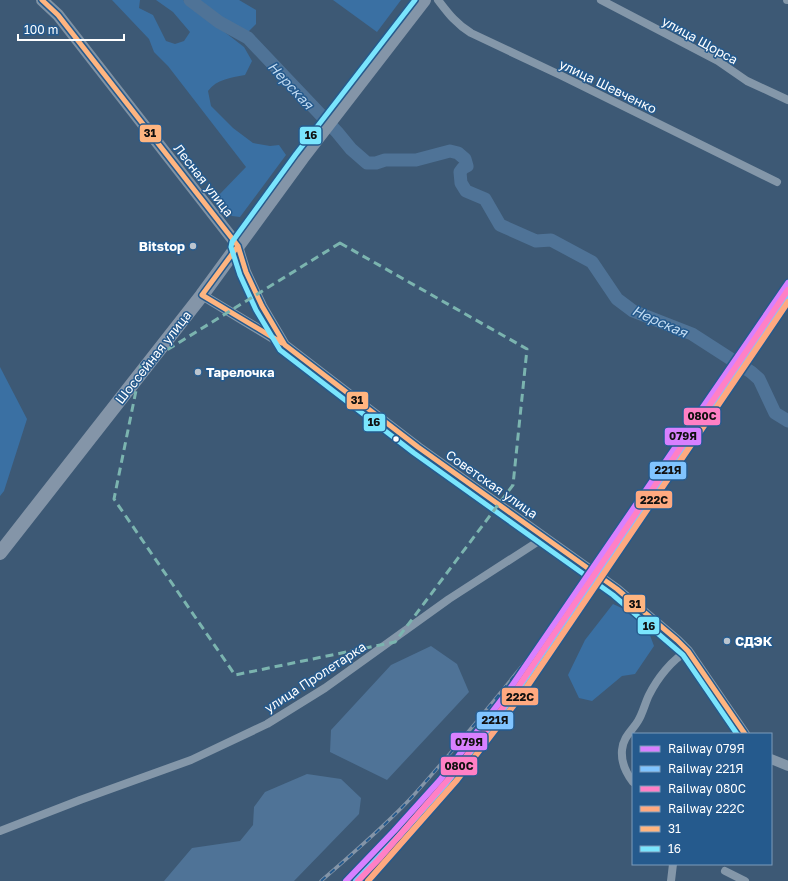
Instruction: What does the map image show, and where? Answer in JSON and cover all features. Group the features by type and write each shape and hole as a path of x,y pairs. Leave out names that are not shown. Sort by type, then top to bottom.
{"highway":[{"name":"Шоссейная улица","path":"0,553 202,295 350,94 424,0"}],"main road":[{"name":"Лесная улица","path":"42,0 58,15 238,246"}],"street":[{"name":"улица Шевченко","path":"438,0 453,20 471,33 560,75 777,182"},
{"name":"улица Щорса","path":"601,0 718,61 747,81 788,100"},
{"name":"Советская улица","path":"238,246 246,272 262,306 285,345 418,447 617,589 688,651 744,733"},
{"path":"202,295 285,345"},
{"name":"улица Пролетарка","path":"0,831 191,760 267,724 325,688 449,599 545,537"},
{"path":"632,781 627,774 622,759 622,749 625,740 638,721 649,695 661,677 671,664 688,651"},
{"path":"772,759 788,766"},
{"path":"671,881 673,865"},
{"path":"725,871 745,881"}],"highlighted area":[{"path":"340,243 527,349 513,485 395,642 235,675 114,499 141,366"}],"shaded area":[{"path":"112,0 140,0 139,8 153,15 166,41 175,44 184,41 190,32 173,12 156,0 183,0 244,47 252,61 245,75 220,81 215,84 208,91 211,106 233,128 253,143 270,146 279,145 286,155 240,217 232,216 218,202 218,196 246,167 168,66 154,52 149,39"},
{"path":"199,0 239,0 256,10 256,24 248,32 225,21"},
{"path":"333,0 401,0 377,32"},
{"path":"0,367 27,419 4,491 0,496"},
{"path":"613,604 626,610 648,630 654,646 635,674 622,676 592,701 579,698 568,675 585,640"},
{"path":"431,646 457,664 469,692 387,780 330,752 331,730 391,665"},
{"path":"307,774 341,779 361,798 359,814 294,881 164,881 192,848 240,841 253,825 254,807 265,792"}],"waterway":[{"name":"Нерская","path":"190,0 219,22 248,38 337,132 351,149 367,163 376,163 385,160 416,160 450,151 458,153 465,159 467,166 460,172 461,183 466,191 485,199 500,225 536,241 551,240 592,262 617,299 633,311 692,334 751,372 759,379 775,413 788,421"}],"railway":[{"path":"321,881 379,830 412,797 463,739 544,639"}],"rail line":[{"name":"079Я","path":"346,881 440,780 509,690 788,283"},
{"name":"080С","path":"358,881 452,775 514,693 788,290"},
{"name":"221Я","path":"356,881 445,785 515,694 788,295"},
{"name":"222С","path":"368,881 457,780 520,697 788,302"}],"transit line":[{"name":"31","path":"42,0 58,15 238,246 246,272 262,306 285,345 418,447 617,589 688,651 744,733"},
{"name":"16","path":"415,0 296,154 232,242 231,247 240,275 256,310 280,350 414,453 613,595 683,655 736,733"},
{"name":"31","path":"238,246 202,295 282,343"}],"place":[{"name":"Bitstop","path":"193,246"},
{"name":"Тарелочка","path":"198,372"},
{"name":"СДЭК","path":"727,641"}]}
